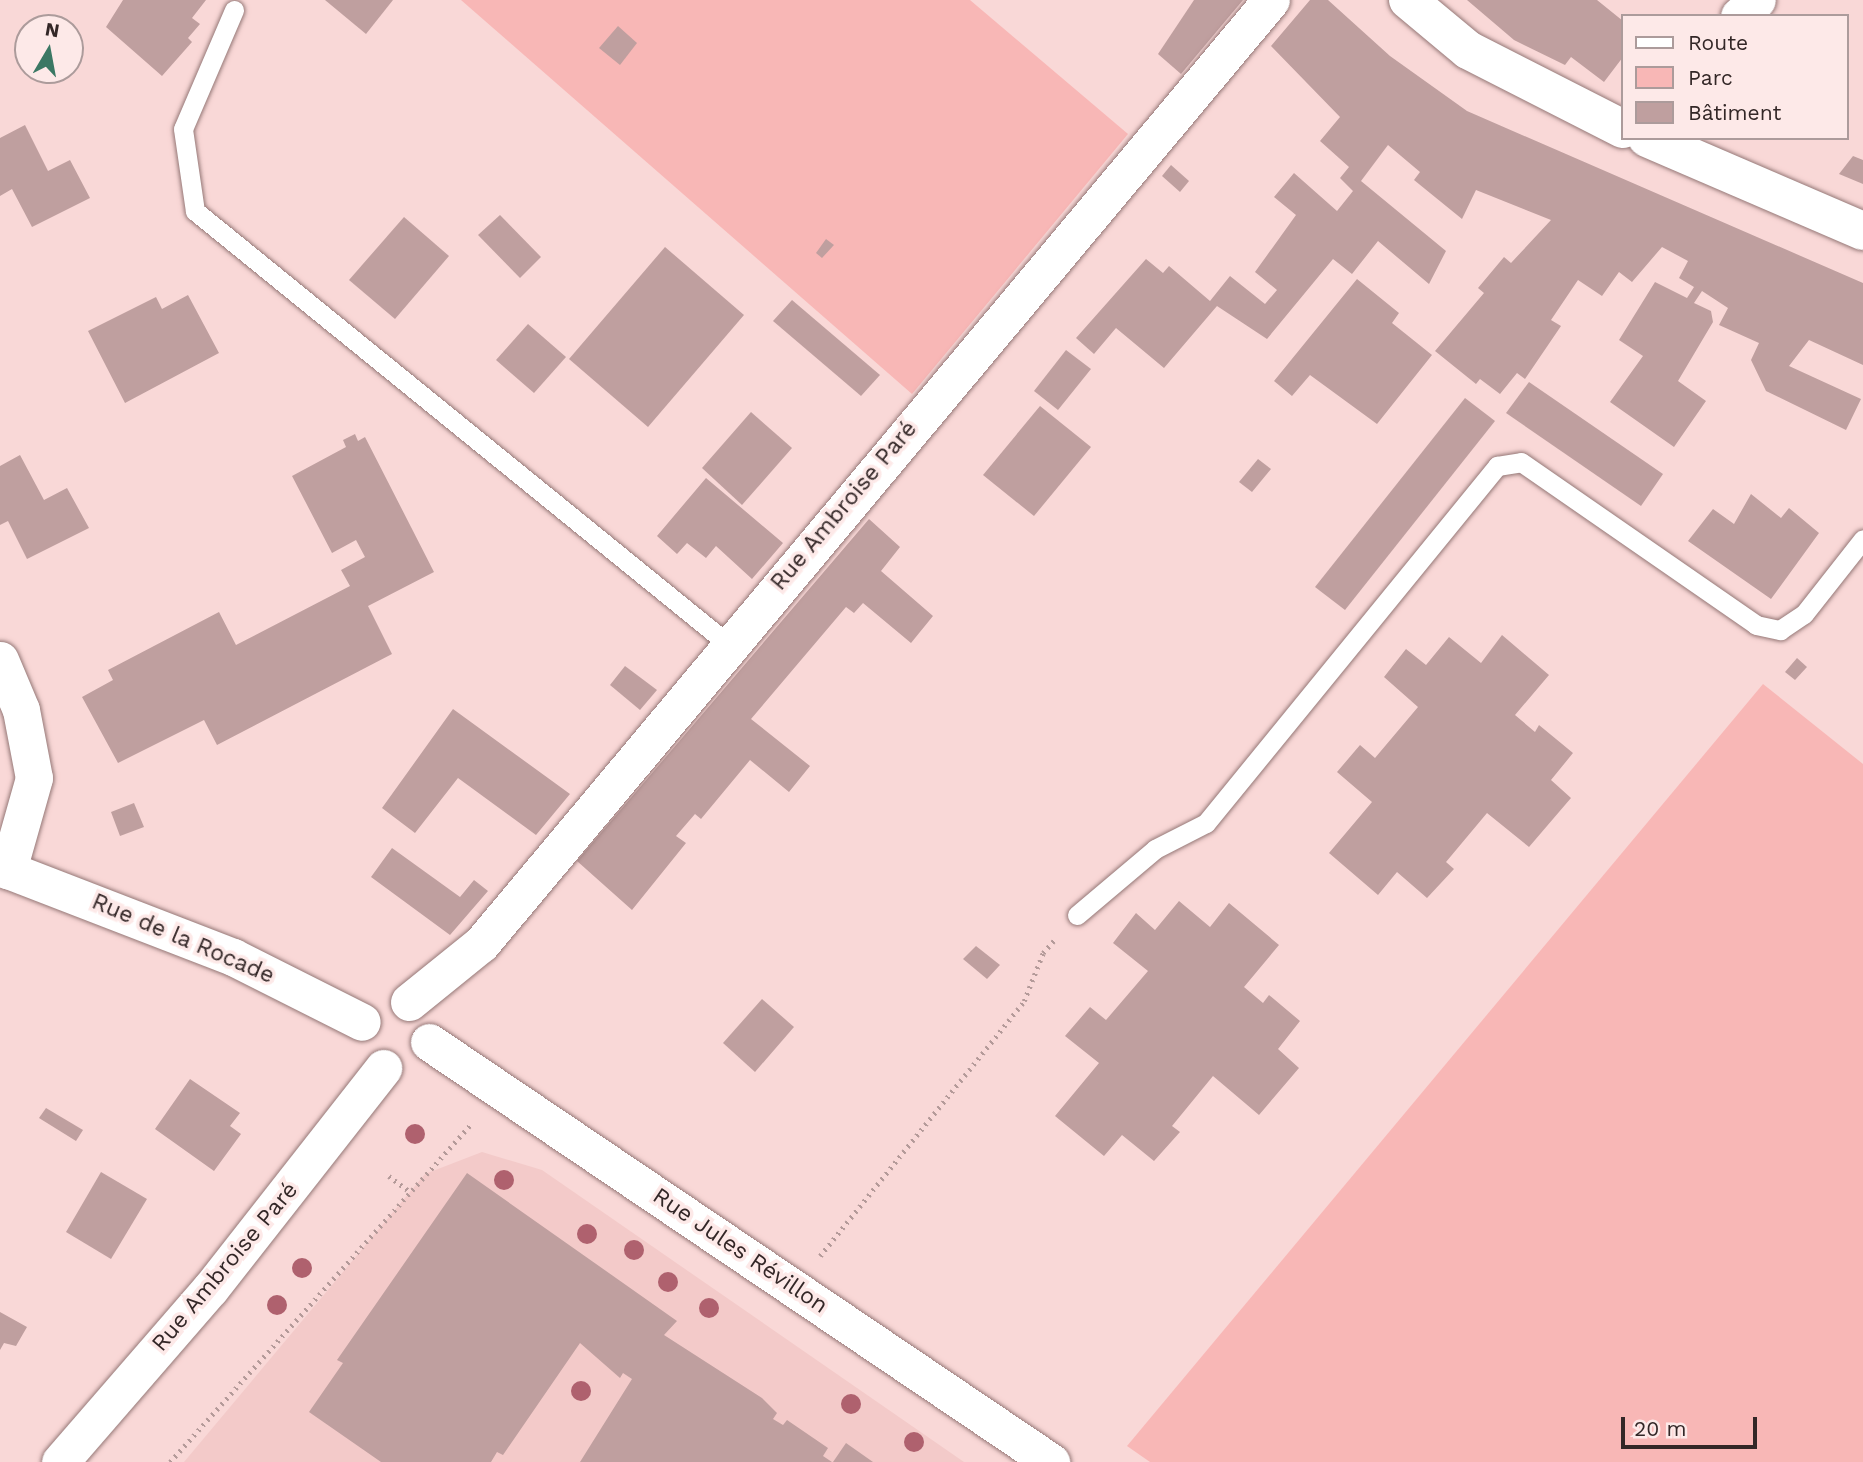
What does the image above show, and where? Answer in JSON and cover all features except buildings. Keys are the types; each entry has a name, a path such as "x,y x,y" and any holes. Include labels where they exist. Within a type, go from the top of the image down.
{"street":[{"name":"Rue Ambroise Paré","path":"409,1002 481,944 727,643 1271,0"},
{"path":"1408,0 1468,50 1622,126"},
{"path":"1741,14 1757,0"},
{"path":"1654,140 1863,231"},
{"path":"0,660 21,710 34,778 4,869"},
{"name":"Rue de la Rocade","path":"4,869 233,957 362,1022"},
{"path":"409,1002 428,1021 429,1042 413,1065 383,1068 366,1054 362,1022 377,1004 409,1002"},
{"name":"Rue Jules Révillon","path":"429,1042 1051,1462"},
{"name":"Rue Ambroise Paré","path":"60,1462 210,1289 383,1068"}],"lane":[{"path":"234,9 183,129 195,211 727,643"},
{"path":"1077,915 1155,849 1206,823 1497,466 1521,463 1756,625 1780,630 1804,614 1863,539"}],"path":[{"path":"819,1258 1024,1001 1042,954 1077,915"},
{"path":"170,1462 477,1118"},
{"path":"389,1176 410,1192"}],"shaded area":[{"path":"482,1152 542,1170 964,1462 184,1462 425,1174"}],"green space":[{"path":"461,0 970,0 1128,134 912,394"},
{"path":"1763,684 1863,764 1863,1462 1150,1462 1127,1446"}]}
